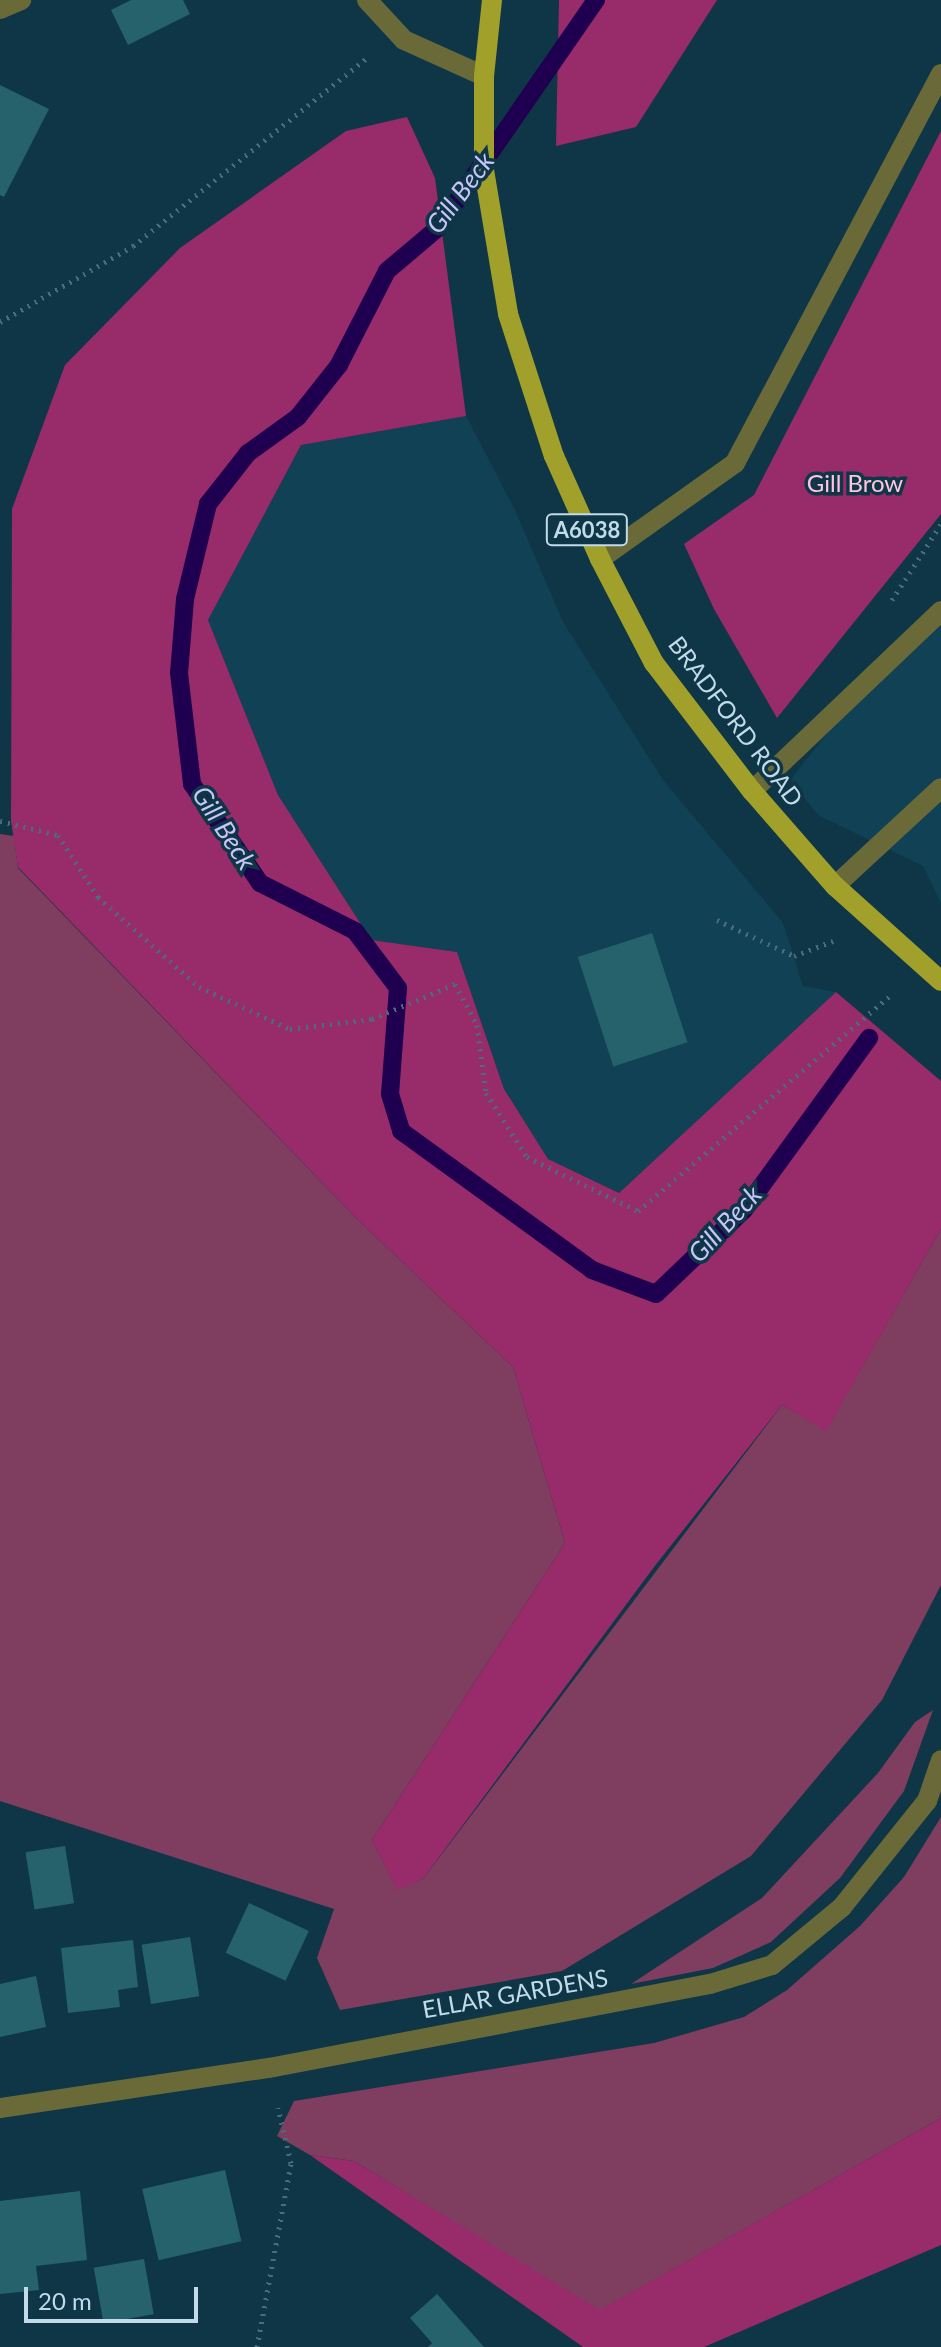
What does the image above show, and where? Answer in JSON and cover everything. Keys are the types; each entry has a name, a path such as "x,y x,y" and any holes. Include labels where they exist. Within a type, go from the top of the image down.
{"main road":[{"name":"BRADFORD ROAD","path":"492,0 484,76 484,170 508,314 554,456 600,559 654,663 752,791 835,886 924,966"},
{"name":"A6038","path":"924,966 941,981"}],"street":[{"path":"0,9 21,0"},
{"path":"367,0 404,40 484,76"},
{"path":"600,559 735,463 941,74"},
{"path":"752,791 941,611"},
{"path":"835,886 941,788"},
{"name":"ELLAR GARDENS","path":"0,2108 269,2068 710,1984 772,1965 842,1907 927,1801 941,1760"}],"path":[{"path":"0,322 133,246 360,61 404,40"},
{"path":"0,821 58,835 98,897 199,987 290,1029 372,1019 446,984 455,984 477,1025 486,1093 527,1157 638,1211 924,966"},
{"path":"717,920 794,956 878,925"},
{"path":"257,2347 291,2163 269,2068"}],"shaded area":[{"path":"466,416 515,510 563,622 663,780 783,923 803,986 836,992 619,1193 548,1159 504,1089 457,952 371,940 278,795 208,620 301,445"},
{"path":"941,614 941,903 923,866 818,815 790,780 880,668"},
{"path":"0,834 14,836 18,868 357,1219 513,1367 565,1543 372,1840 397,1889 423,1879 782,1405 826,1430 941,1229 941,1585 882,1700 751,1856 562,1971 340,2010 317,1958 334,1909 0,1801"},
{"path":"933,1710 904,1791 840,1878 771,1942 713,1968 631,1984 762,1898 878,1773 915,1722"},
{"path":"941,1817 941,2118 599,2311 354,2161 310,2155 277,2136 294,2101 654,2043 744,2017 787,1990 860,1926 904,1877"}],"green space":[{"path":"559,0 717,0 636,127 556,146"},
{"path":"407,117 435,178 466,416 301,445 208,620 278,795 371,940 457,952 504,1089 548,1159 619,1193 836,992 941,1081 941,1229 826,1431 782,1405 654,1567 423,1879 397,1890 372,1840 565,1543 513,1367 357,1219 18,867 11,821 12,509 65,365 180,248 346,131"},
{"name":"Gill Brow","path":"941,131 941,514 777,718 714,609 684,544 754,495"},
{"path":"941,2118 941,2245 704,2347 583,2347 310,2155 354,2161 600,2310"}],"building":[{"path":"131,0 183,0 190,14 128,45 111,10"},
{"path":"0,85 49,109 4,197 0,195"},
{"path":"652,933 688,1042 613,1066 578,957"},
{"path":"65,1846 74,1903 35,1910 25,1852"},
{"path":"249,1903 309,1931 286,1981 226,1953"},
{"path":"190,1937 199,1996 151,2004 142,1945"},
{"path":"133,1940 138,1987 118,1990 120,2007 68,2013 61,1948"},
{"path":"36,1976 46,2027 0,2037 0,1984"},
{"path":"225,2170 241,2241 159,2260 142,2189"},
{"path":"80,2191 87,2260 36,2266 39,2290 0,2294 0,2201"},
{"path":"144,2259 154,2314 103,2323 94,2268"},
{"path":"437,2294 484,2347 428,2347 432,2343 410,2318"}],"waterway":[{"name":"Gill Beck","path":"596,0 439,227 387,271 339,365 298,417 248,453 208,504 185,599 179,673 192,784 260,883 355,931 398,988 390,1094 401,1131 592,1270 656,1294 744,1210 869,1038"}]}
